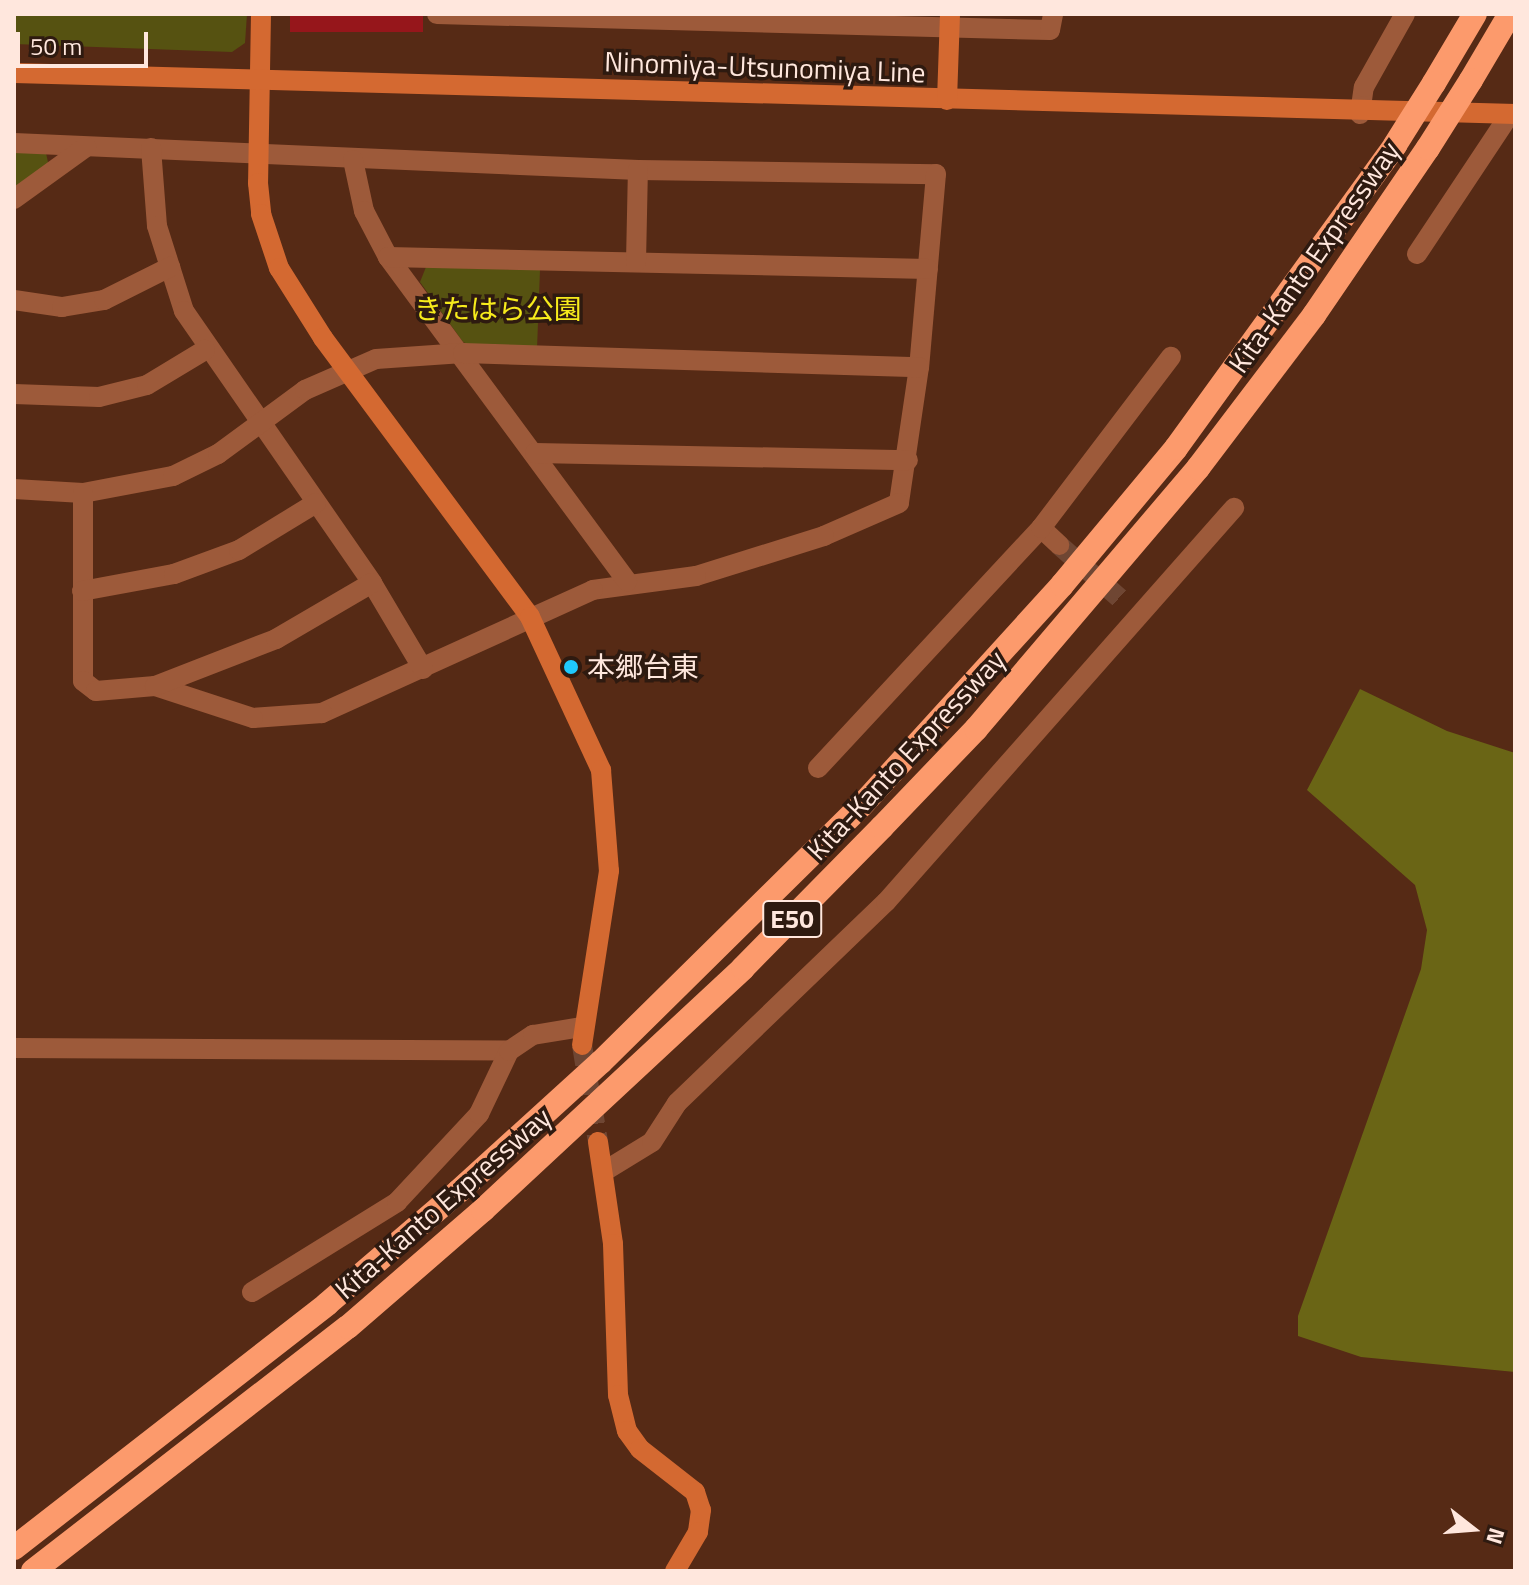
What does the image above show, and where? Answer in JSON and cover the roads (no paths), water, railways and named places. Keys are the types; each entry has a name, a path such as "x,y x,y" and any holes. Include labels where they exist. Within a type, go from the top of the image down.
{"highway":[{"name":"Kita-Kanto Expressway","path":"14,1548 203,1404 459,1191 613,1052 850,817 1013,641 1176,448 1395,145 1475,14"},
{"name":"Kita-Kanto Expressway","path":"33,1571 348,1327 471,1220 699,1010 871,838 986,717 1198,468 1314,315 1428,148 1510,14"}],"street":[{"path":"252,1292 397,1202 479,1114 509,1051 533,1035 582,1036 609,871 608,797 590,736 530,617 299,304 267,239 259,151 261,14"},
{"path":"437,14 950,21 1050,30 1053,14"},
{"path":"1360,114 1364,87 1405,14"},
{"path":"947,100 950,21"},
{"name":"Ninomiya-Utsunomiya Line","path":"14,73 1360,114 1512,114"},
{"path":"1417,254 1512,114"},
{"path":"14,143 259,151 353,160 638,170 936,174 919,367 908,460 899,503 824,536 696,576 627,581 530,617 322,713 253,718 155,686"},
{"path":"14,199 86,147"},
{"path":"151,148 157,226 184,311 205,350 372,583 423,669"},
{"path":"353,160 364,211 388,257 463,353 627,581"},
{"path":"636,262 638,170"},
{"path":"388,257 928,269"},
{"path":"14,300 62,307 104,300 170,267"},
{"path":"14,394 99,397 147,385 205,350"},
{"path":"14,489 83,493 173,476 260,424 305,390 376,359 463,353 919,367"},
{"path":"818,768 1041,528 1171,357"},
{"path":"535,453 908,460"},
{"path":"83,493 83,681 96,691 155,686 276,639 372,583"},
{"path":"82,591 174,574 226,555 316,503"},
{"path":"603,1172 652,1142 677,1103 886,902 1132,609 1234,508"},
{"path":"1041,528 1059,545"},
{"path":"14,1048 509,1051"},
{"path":"598,1142 603,1172 618,1395 627,1431 640,1449 695,1492 701,1510 698,1532 675,1571"}],"tunnel":[{"path":"1059,545 1125,603"},
{"path":"582,1045 598,1142"}],"place":[{"name":"本郷台東","path":"571,667"}],"park label":[{"name":"きたはら公園","path":"498,309"}]}
